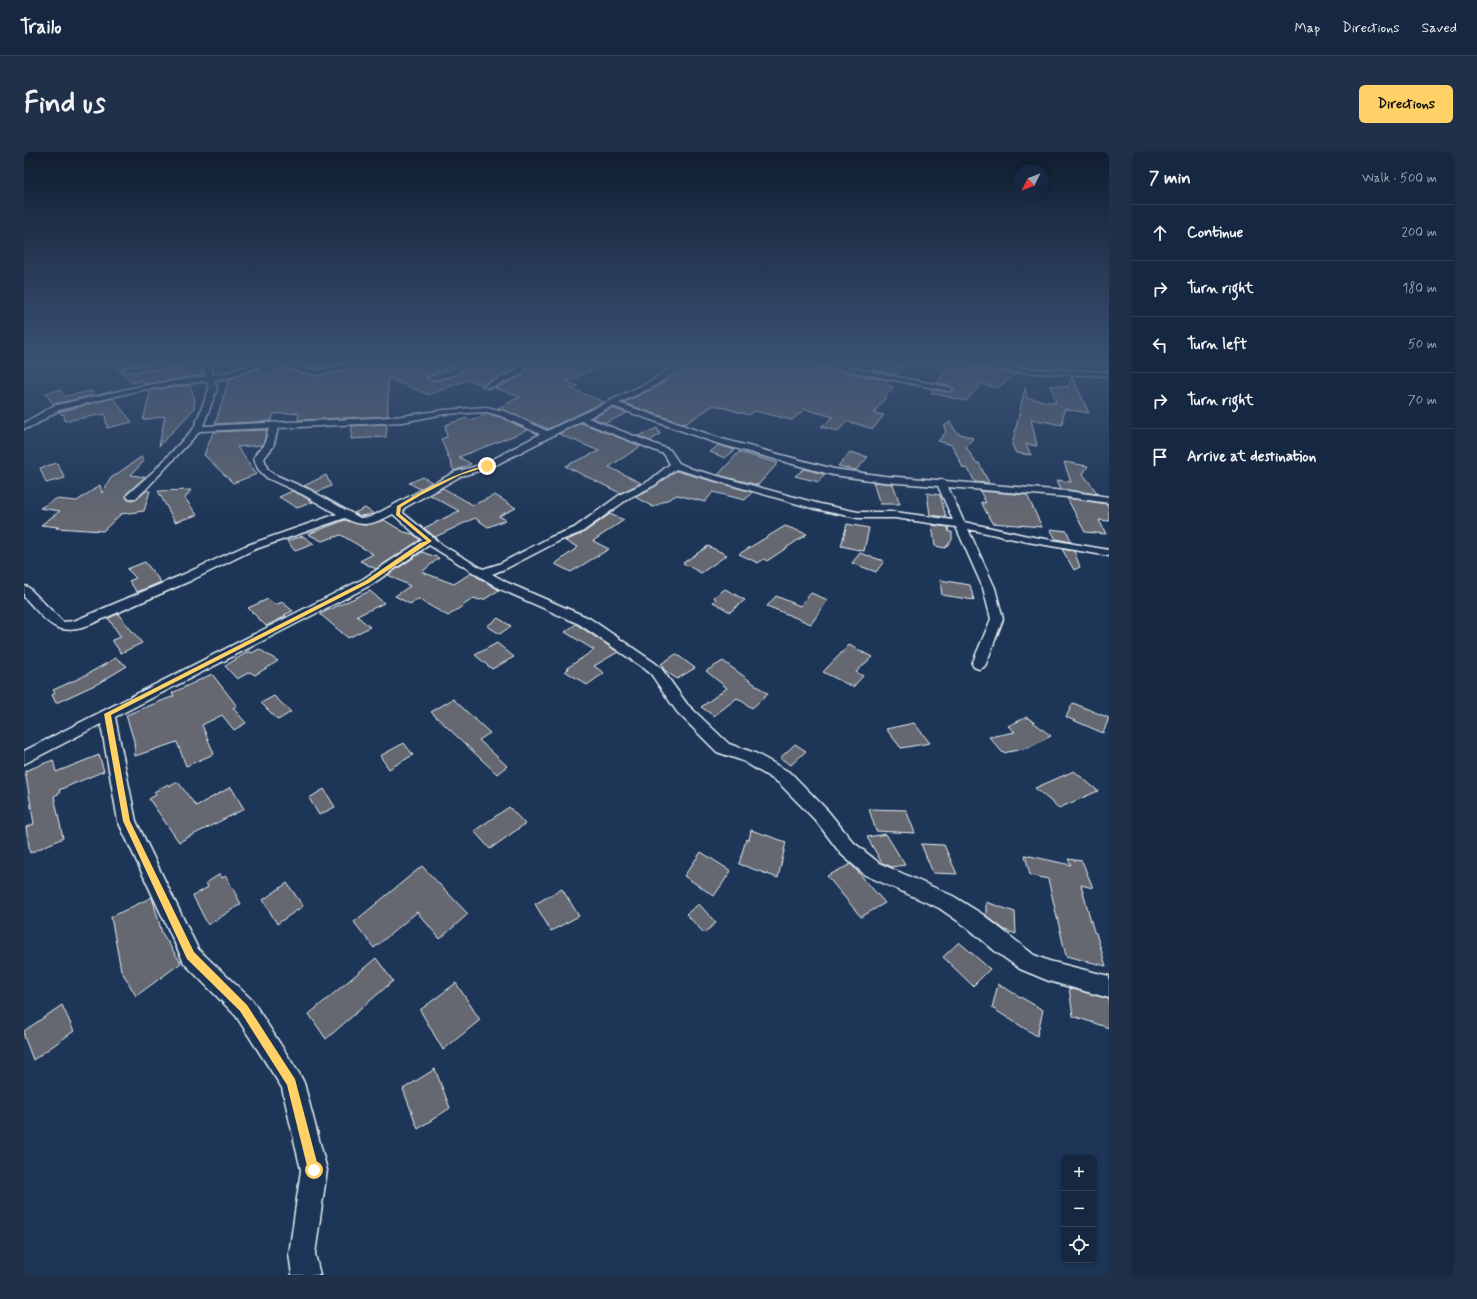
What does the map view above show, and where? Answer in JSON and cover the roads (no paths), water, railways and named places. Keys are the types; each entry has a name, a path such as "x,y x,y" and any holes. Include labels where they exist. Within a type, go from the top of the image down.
{"street":[{"path":"24,426 32,424 46,414"},
{"path":"132,496 161,471 169,460 198,430 199,424 204,414"},
{"path":"198,430 274,425 403,420 432,414"},
{"path":"505,414 547,434"},
{"path":"274,425 268,447 260,454 259,458 263,469 270,476 306,492 358,521 368,522 399,507 458,474 487,466 547,434 588,414"},
{"path":"644,414 719,441 833,472 884,479 941,482 1067,494 1109,500"},
{"path":"581,418 667,452 675,465 689,471 781,495 807,504 858,516 895,516 960,524 1028,539 1109,554"},
{"path":"483,573 503,566 555,538 578,530 608,510 625,496 652,483 675,465"},
{"path":"941,482 989,588 997,619 979,664"},
{"path":"1094,499 1109,506"},
{"path":"399,507 398,514 438,547 504,586 584,621 650,666 656,671 682,708 723,748 749,757 785,778 822,816 847,848 872,869 946,902 976,921 1002,944 1027,962 1049,971 1109,987"},
{"path":"24,590 59,625 77,625 186,578 249,548 346,514"},
{"path":"24,758 107,714 367,582 422,544 430,541"},
{"path":"107,714 126,821 190,956 244,1008 292,1083 314,1170 302,1254 306,1275"}]}
